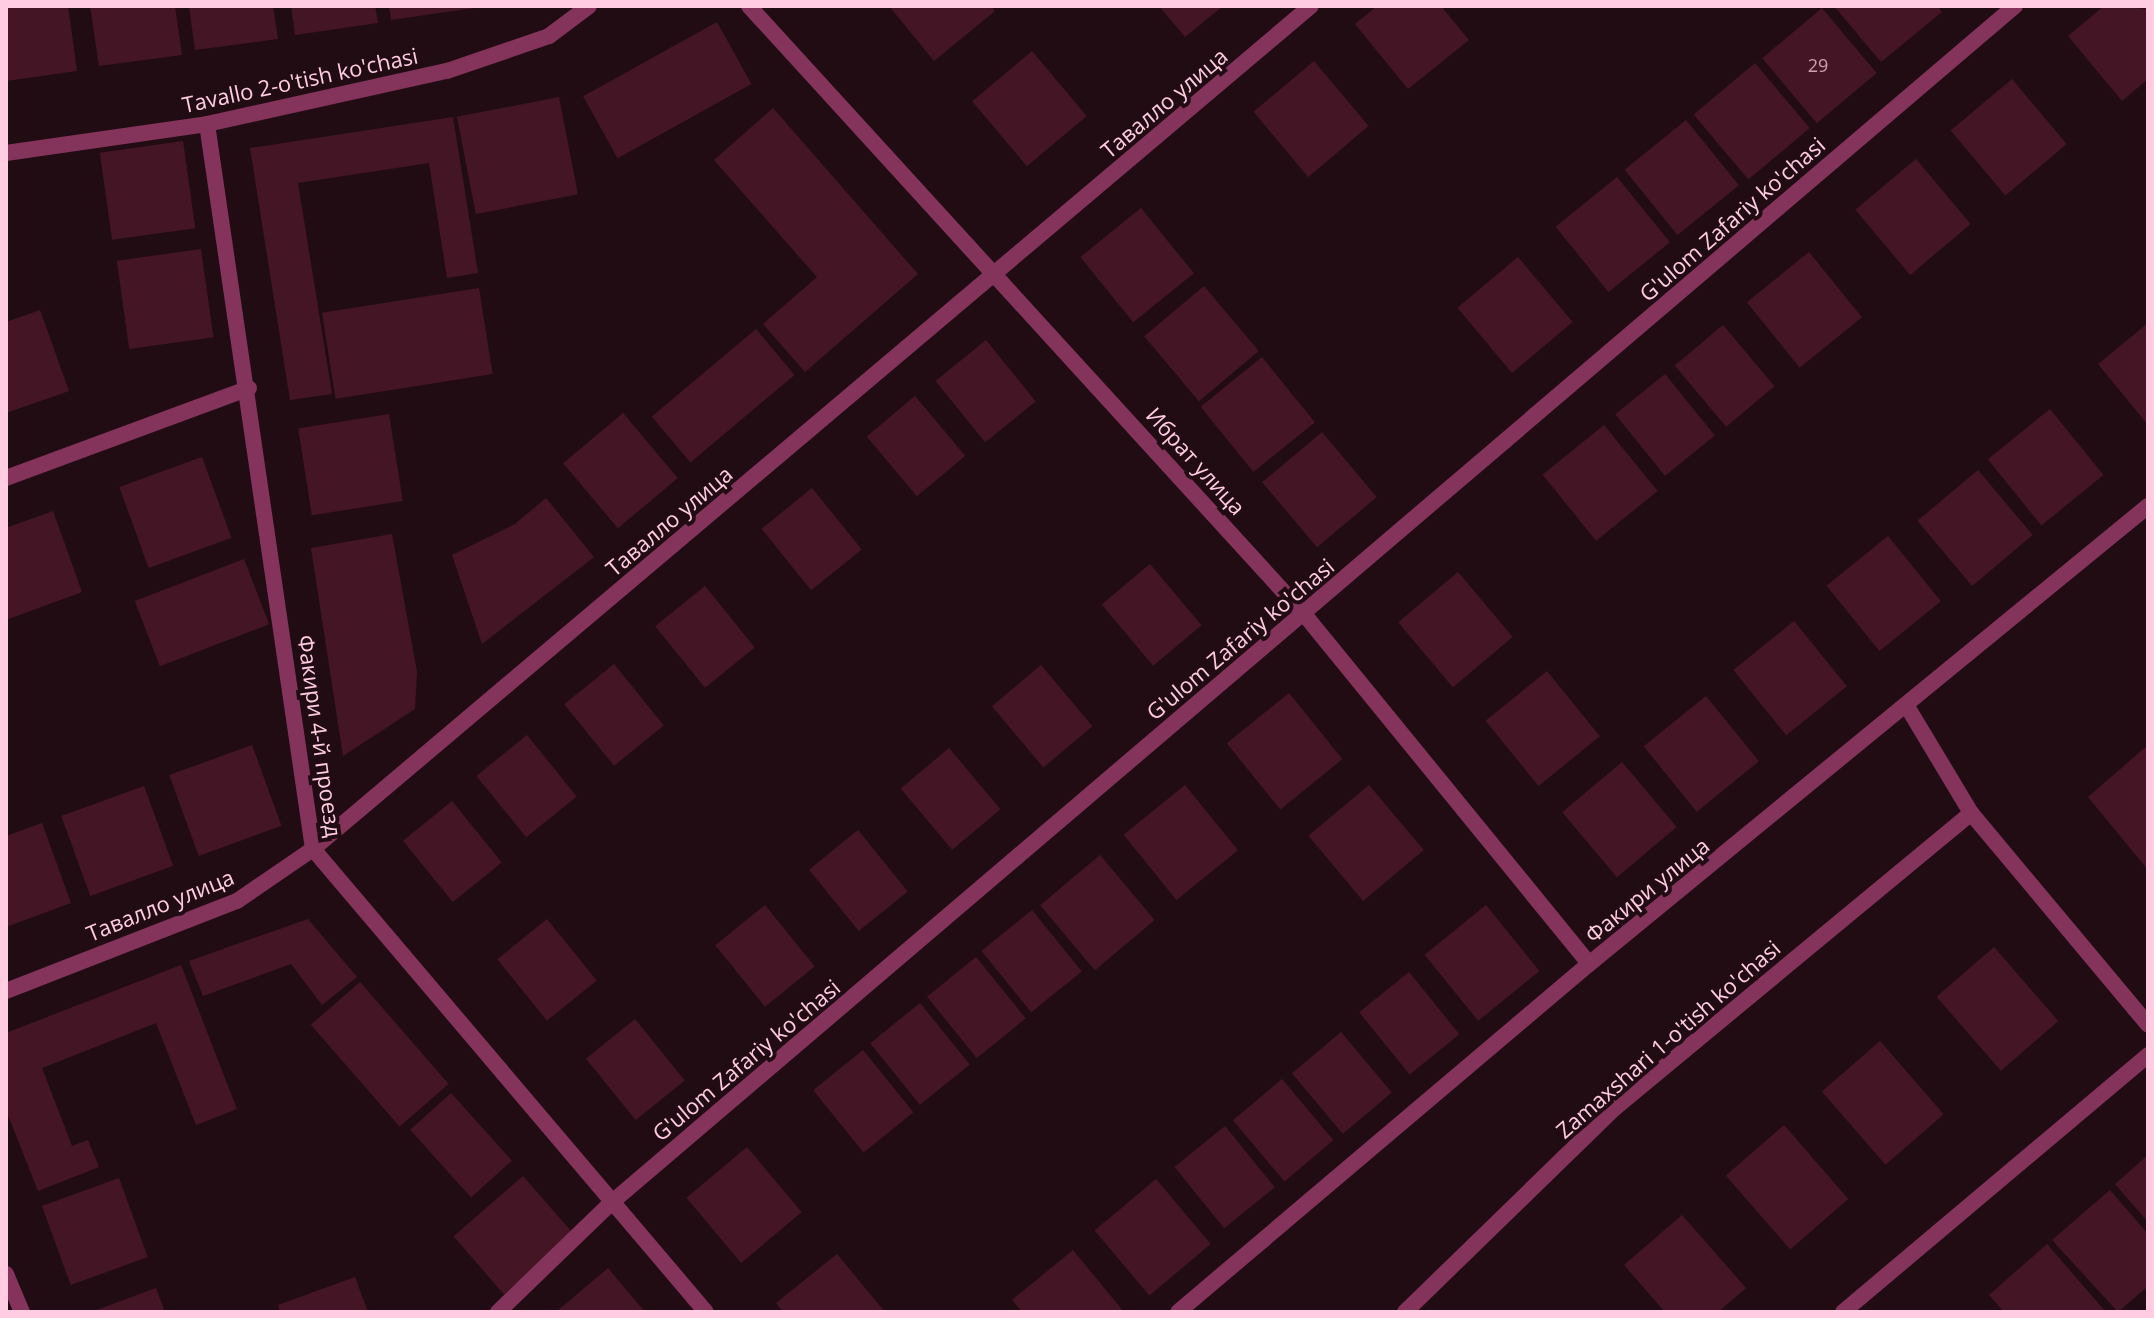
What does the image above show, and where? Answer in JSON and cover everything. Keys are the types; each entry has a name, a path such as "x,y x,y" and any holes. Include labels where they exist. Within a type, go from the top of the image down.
{"street":[{"name":"Tavallo 2-o'tish ko'chasi","path":"6,153 207,124 447,71 549,36 589,6"},
{"name":"Ибрат улица","path":"749,6 997,273 1304,614 1589,964"},
{"name":"Тавалло улица","path":"6,991 237,901 313,849 1311,6"},
{"name":"G'ulom Zafariy ko'chasi","path":"498,1312 611,1203 2015,6"},
{"name":"Факири 4-й проезд","path":"207,124 249,388 313,849 706,1312"},
{"path":"6,478 249,388"},
{"name":"Факири улица","path":"1178,1312 1589,964 1908,708 2148,506"},
{"path":"1908,708 1971,813 2148,1025"},
{"name":"Zamaxshari 1-o'tish ko'chasi","path":"1405,1312 1616,1107 1971,813"},
{"path":"1843,1312 2148,1055"},
{"path":"6,1274 22,1312"}],"building":[{"path":"6,6 68,6 77,71 6,81"},
{"path":"90,6 175,6 182,55 99,66"},
{"path":"189,6 273,6 278,39 195,50"},
{"path":"291,6 375,6 378,23 295,35"},
{"path":"389,6 474,6 474,8 391,20"},
{"path":"889,6 991,6 995,11 934,61"},
{"path":"1159,6 1223,6 1185,37"},
{"path":"1377,6 1441,6 1469,40 1408,89 1355,24"},
{"path":"1834,6 1937,6 1942,12 1881,62"},
{"path":"2104,6 2148,9 2148,79 2122,101 2068,36"},
{"path":"1822,8 1877,73 1817,123 1762,58"},
{"path":"717,22 751,84 618,158 583,96"},
{"path":"1032,51 1087,116 1027,166 972,101"},
{"path":"1314,61 1369,126 1308,177 1253,112"},
{"path":"1755,63 1810,128 1748,180 1694,114"},
{"path":"2012,79 2067,144 2005,196 1951,130"},
{"path":"559,97 578,194 476,214 457,117"},
{"path":"773,108 918,274 805,372 763,324 817,277 714,160"},
{"path":"453,117 478,273 447,278 429,163 298,183 332,394 290,400 250,148"},
{"path":"1686,120 1739,185 1677,235 1625,170"},
{"path":"183,141 195,228 112,240 100,153"},
{"path":"1916,159 1971,224 1910,275 1855,210"},
{"path":"1617,177 1670,242 1608,292 1556,227"},
{"path":"1141,208 1194,273 1133,322 1080,257"},
{"path":"201,249 213,337 129,349 117,261"},
{"path":"1809,252 1862,317 1800,368 1747,302"},
{"path":"1518,257 1573,322 1512,373 1457,308"},
{"path":"1204,286 1259,351 1199,401 1144,336"},
{"path":"479,288 493,374 336,399 322,313"},
{"path":"40,310 69,391 6,413 6,322"},
{"path":"2148,323 2148,425 2098,364"},
{"path":"1723,325 1774,386 1726,427 1675,365"},
{"path":"756,329 795,375 690,462 652,416"},
{"path":"986,340 1036,401 985,442 935,381"},
{"path":"1262,357 1315,422 1253,472 1201,407"},
{"path":"1665,374 1715,435 1665,476 1615,414"},
{"path":"915,396 965,456 917,496 867,436"},
{"path":"2050,409 2103,475 2041,525 1988,459"},
{"path":"623,413 678,478 618,528 563,463"},
{"path":"389,414 403,501 312,515 298,428"},
{"path":"1604,425 1657,491 1596,541 1543,475"},
{"path":"1322,432 1377,497 1317,547 1262,482"},
{"path":"202,457 231,538 149,568 119,487"},
{"path":"1978,470 2033,535 1972,586 1917,521"},
{"path":"812,488 862,549 811,590 761,529"},
{"path":"546,498 594,557 482,644 452,555 515,524"},
{"path":"53,511 82,592 6,620 6,528"},
{"path":"392,534 417,672 415,709 343,756 311,548"},
{"path":"1888,536 1941,601 1879,651 1827,586"},
{"path":"244,559 269,624 160,666 135,601"},
{"path":"1150,564 1201,625 1153,666 1102,604"},
{"path":"1458,572 1513,637 1453,687 1398,622"},
{"path":"705,586 755,647 705,688 655,626"},
{"path":"1794,621 1847,686 1786,735 1733,670"},
{"path":"614,664 664,725 614,766 564,704"},
{"path":"1041,665 1092,726 1043,767 992,706"},
{"path":"1547,671 1600,736 1538,786 1486,721"},
{"path":"1289,693 1342,759 1280,809 1227,743"},
{"path":"1706,696 1759,761 1697,812 1644,746"},
{"path":"527,735 577,796 526,837 476,776"},
{"path":"252,745 281,826 199,856 169,775"},
{"path":"2148,745 2148,870 2088,797"},
{"path":"949,748 1000,809 952,850 901,788"},
{"path":"1622,762 1677,827 1617,877 1562,812"},
{"path":"1185,785 1238,850 1176,900 1124,835"},
{"path":"1369,785 1424,850 1363,901 1308,836"},
{"path":"144,786 173,866 90,896 61,816"},
{"path":"452,801 502,862 453,902 403,841"},
{"path":"42,823 71,903 6,927 6,836"},
{"path":"858,830 908,891 859,931 809,870"},
{"path":"1100,855 1155,920 1095,970 1040,905"},
{"path":"765,905 815,966 765,1007 715,945"},
{"path":"1486,905 1539,971 1478,1021 1425,955"},
{"path":"1032,910 1082,971 1031,1012 981,951"},
{"path":"308,919 357,977 322,1005 291,964 203,996 189,961"},
{"path":"547,919 597,980 547,1021 497,959"},
{"path":"1994,947 2058,1021 2001,1071 1937,997"},
{"path":"976,957 1026,1018 977,1058 927,997"},
{"path":"181,965 237,1109 196,1125 156,1023 42,1068 72,1146 88,1140 99,1167 38,1191 6,1110 6,1033"},
{"path":"1409,972 1459,1034 1410,1074 1359,1012"},
{"path":"360,982 449,1084 400,1127 311,1025"},
{"path":"920,1003 970,1064 920,1105 870,1043"},
{"path":"635,1019 685,1080 636,1120 586,1059"},
{"path":"1341,1032 1392,1093 1343,1134 1292,1073"},
{"path":"1880,1041 1944,1114 1886,1165 1822,1092"},
{"path":"863,1050 913,1112 864,1152 813,1090"},
{"path":"1282,1079 1333,1140 1284,1181 1233,1120"},
{"path":"451,1093 512,1161 471,1197 410,1130"},
{"path":"1784,1125 1848,1199 1790,1249 1726,1176"},
{"path":"1225,1126 1275,1187 1224,1228 1174,1167"},
{"path":"747,1147 802,1212 741,1263 686,1198"},
{"path":"2148,1155 2148,1222 2115,1184"},
{"path":"523,1176 574,1234 504,1294 454,1236"},
{"path":"119,1178 148,1257 71,1285 42,1206"},
{"path":"1156,1179 1211,1244 1149,1296 1095,1230"},
{"path":"2110,1190 2148,1234 2148,1286 2118,1312 2052,1240"},
{"path":"1682,1215 1746,1288 1718,1312 1665,1312 1624,1265"},
{"path":"2047,1244 2106,1312 2004,1312 1989,1295"},
{"path":"1073,1250 1124,1312 1022,1312 1012,1300"},
{"path":"837,1254 885,1312 783,1312 776,1303"},
{"path":"608,1268 645,1312 556,1312"},
{"path":"355,1277 368,1312 280,1312 278,1305"},
{"path":"156,1288 165,1312 91,1312"}]}
